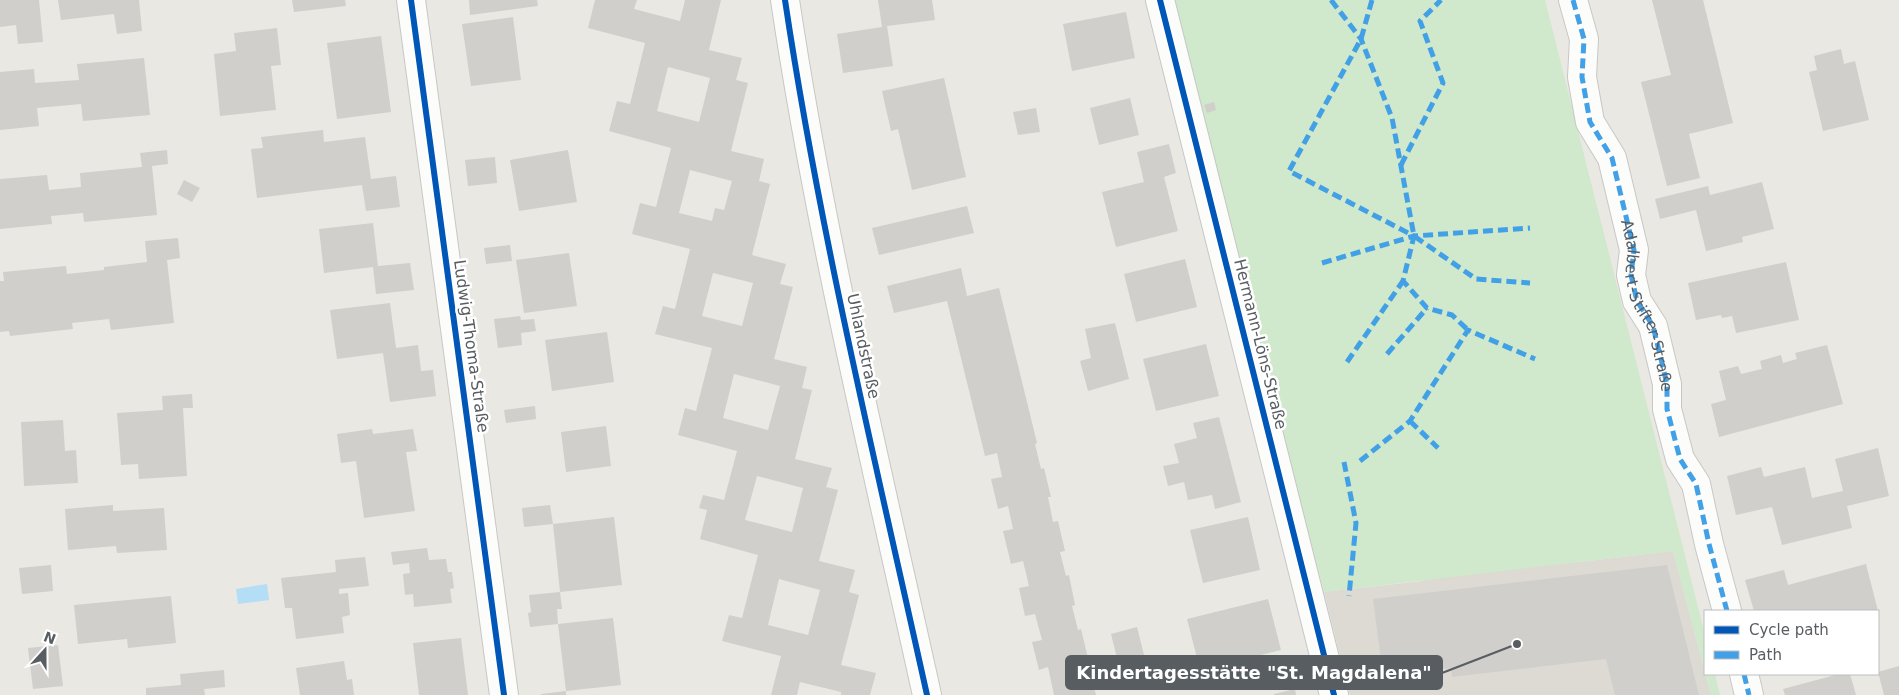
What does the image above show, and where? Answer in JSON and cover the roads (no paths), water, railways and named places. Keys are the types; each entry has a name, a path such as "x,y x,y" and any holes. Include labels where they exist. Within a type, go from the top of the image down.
{"street":[{"name":"Ludwig-Thoma-Straße","path":"411,0 504,695"},
{"name":"Uhlandstraße","path":"785,0 800,98 834,270 927,695"},
{"name":"Hermann-Löns-Straße","path":"1160,0 1334,695"},
{"name":"Adalbert-Stifter-Straße","path":"1574,0 1584,39 1582,77 1590,122 1612,158 1634,250 1631,275 1637,301 1653,326 1667,384 1667,409 1673,434 1680,458 1696,484 1709,544 1727,610"},
{"path":"1744,675 1749,695"}],"water":[{"path":"267,584 269,600 238,604 236,589"}],"place":[{"name":"Kindertagesstätte \"St. Magdalena\"","path":"1517,644"}]}
